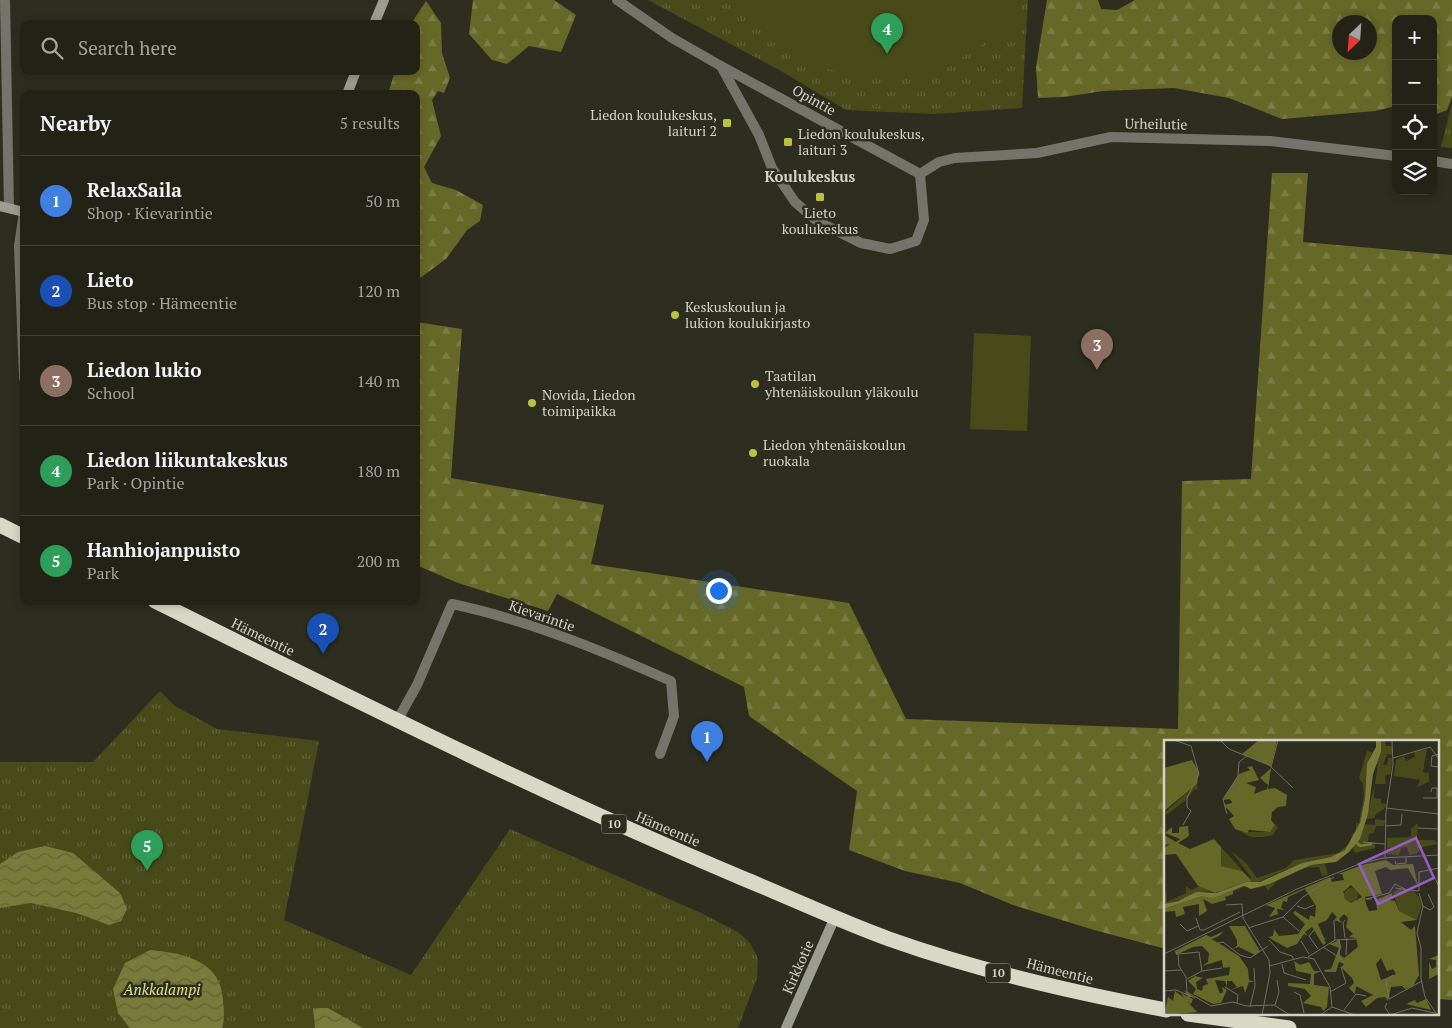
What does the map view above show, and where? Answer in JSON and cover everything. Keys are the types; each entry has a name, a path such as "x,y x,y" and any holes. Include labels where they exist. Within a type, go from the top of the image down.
{"highway":[{"path":"0,525 20,534"},
{"name":"Hämeentie","path":"163,605 397,721 620,827 888,938 999,973 1096,997 1164,1010"},
{"path":"1202,1016 1289,1028"}],"street":[{"path":"5,0 4,207 20,211"},
{"path":"376,20 384,0"},
{"name":"Opintie","path":"617,0 672,38 920,174"},
{"path":"721,66 759,134 780,182 795,202 817,221 839,234 861,243 890,249 916,241 924,220 920,174"},
{"path":"349,90 354,75"},
{"name":"Urheilutie","path":"920,174 939,162 955,158 1037,154 1111,137 1270,141 1392,156"},
{"path":"1437,162 1452,164"},
{"path":"20,239 20,272"},
{"name":"Kievarintie","path":"397,721 418,685 452,604 483,610 602,650 671,681 674,716 660,754"},
{"name":"Kirkkotie","path":"786,1028 835,916"}],"green space":[{"path":"473,0 554,0 576,15 561,52 529,46 507,64 492,60 469,34"},
{"path":"648,0 1028,0 1022,108 935,114 846,110 781,71"},
{"path":"745,0 1020,0 1016,39 986,42 954,63 911,79 873,79 823,68 790,52 755,23"},
{"path":"1047,0 1098,0 1101,9 1117,10 1135,0 1452,0 1452,97 1447,110 1437,114 1437,15 1392,15 1392,107 1375,111 1282,119 1229,98 1174,88 1103,91 1064,97 1038,98 1036,67"},
{"path":"426,1 441,23 442,53 450,78 444,93 438,91 432,100 441,136 424,167 432,183 456,190 483,205 480,221 467,230 446,259 420,278 420,90 389,90 394,75 420,75 420,20 414,20"},
{"path":"1452,103 1452,148 1441,147"},
{"path":"1272,173 1308,173 1303,242 1452,255 1452,1000 1440,999 1440,740 1164,740 1164,948 1094,930 1013,905 960,883 905,871 849,850 857,791 749,716 744,687 557,594 548,611 458,583 420,567 420,323 462,329 451,478 604,505 591,564 849,603 906,719 1178,729 1182,481 1251,479"},
{"path":"974,333 1031,336 1027,431 970,429"},
{"path":"160,691 175,706 217,729 319,741 284,920 411,975 510,829 701,913 738,932 750,943 758,958 757,978 738,1028 0,1028 0,762 93,762"}],"water":[{"path":"45,846 73,853 120,893 127,909 121,921 109,925 76,913 31,903 0,908 0,864 18,852"},
{"name":"Ankkalampi","path":"150,950 188,957 208,968 216,977 221,987 224,1015 222,1028 130,1028 118,1013 113,989 125,963"},
{"path":"313,1008 328,1008 363,1028 315,1028"}],"place":[{"name":"Liedon liikuntakeskus","path":"887,54"},
{"name":"Liedon koulukeskus, laituri 2","path":"727,123"},
{"name":"Liedon koulukeskus, laituri 3","path":"788,142"},
{"name":"Lieto koulukeskus","path":"820,197"},
{"name":"Keskuskoulun ja lukion koulukirjasto","path":"675,315"},
{"name":"Liedon lukio","path":"1097,370"},
{"name":"Taatilan yhtenäiskoulun yläkoulu","path":"755,384"},
{"name":"Novida, Liedon toimipaikka","path":"532,403"},
{"name":"Liedon yhtenäiskoulun ruokala","path":"753,453"},
{"name":"Lieto","path":"323,654"},
{"name":"RelaxSaila","path":"707,762"},
{"name":"Hanhiojanpuisto","path":"147,871"}],"district":[{"name":"Koulukeskus","path":"810,177"}]}
